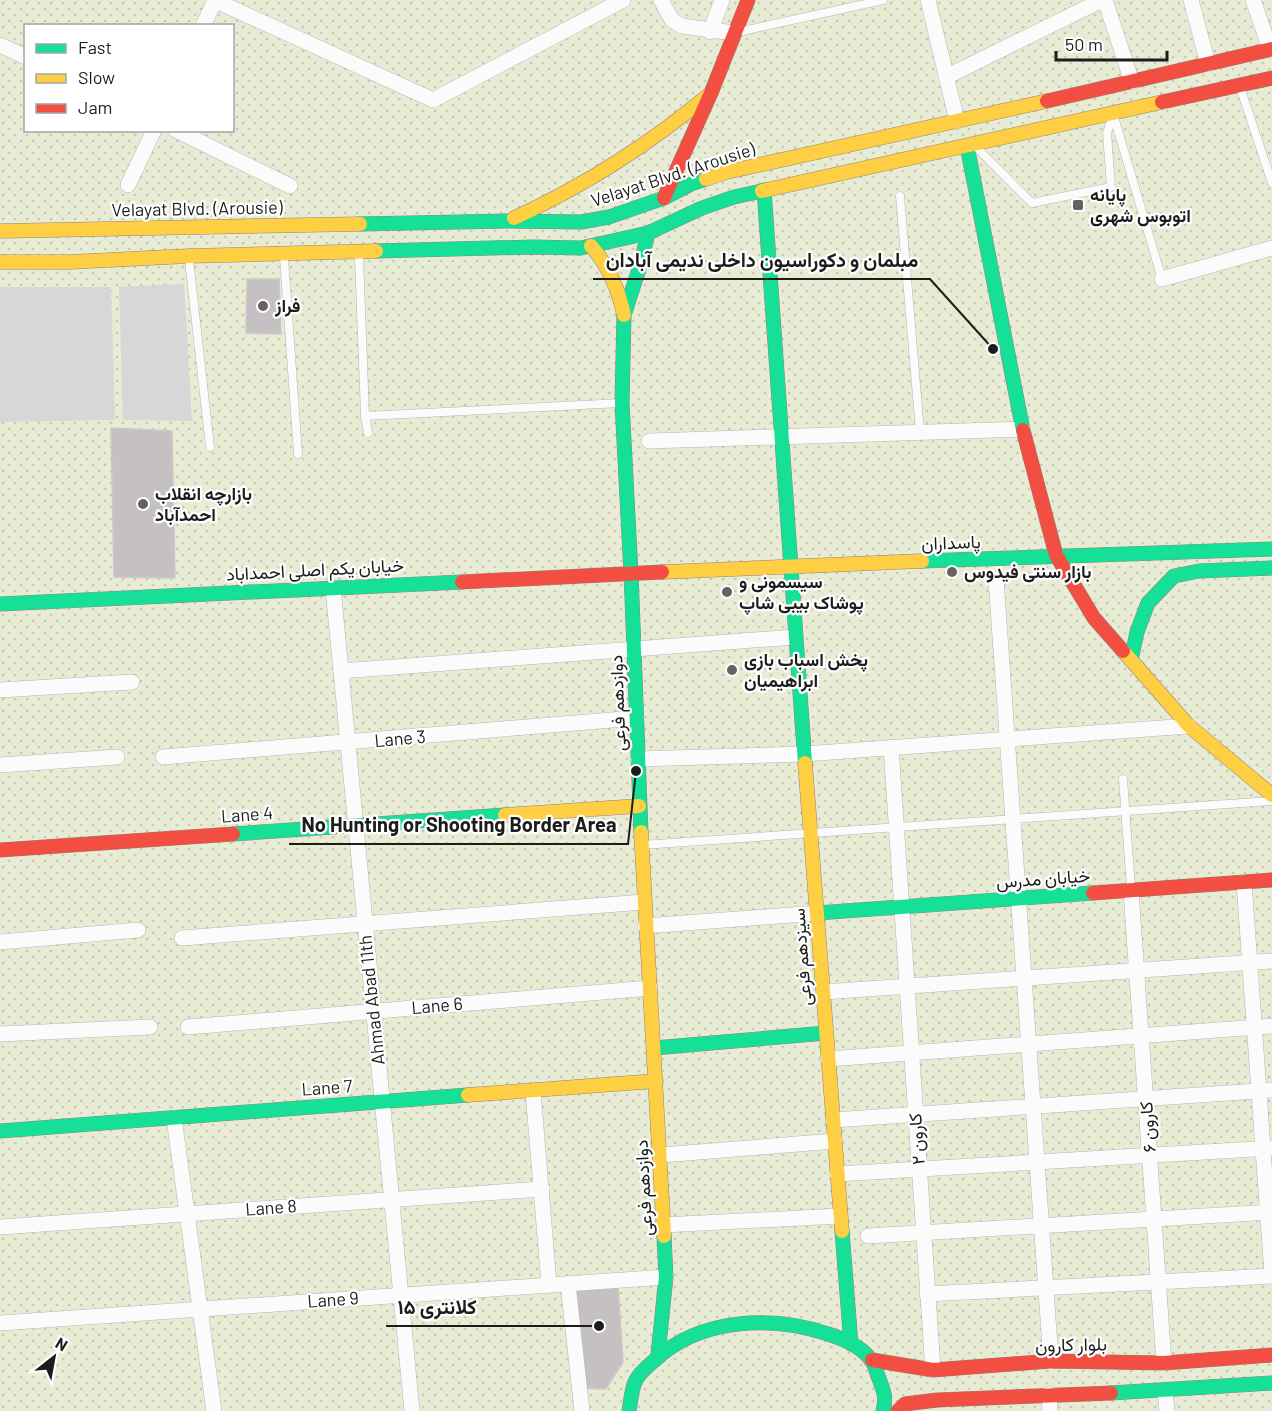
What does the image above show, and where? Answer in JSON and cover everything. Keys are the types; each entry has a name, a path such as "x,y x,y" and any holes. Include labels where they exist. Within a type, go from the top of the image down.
{"street":[{"path":"204,24 214,0 433,100 623,0"},
{"path":"661,0 672,20 682,26 710,32 734,33"},
{"path":"710,32 722,0"},
{"name":"دوازدهم فرعی","path":"658,1354 666,1277 661,1155 639,806 631,573 622,403 624,315 648,233 711,93 748,0"},
{"path":"928,0 957,121"},
{"path":"946,77 1103,0 1132,82"},
{"path":"1191,0 1208,64"},
{"path":"1253,0 1271,49"},
{"path":"0,45 24,56"},
{"name":"Velayat Blvd. (Arousie)","path":"0,231 507,221 580,222 609,217 664,198 691,184 727,172 1271,49"},
{"path":"0,262 69,262 359,251 581,248 648,233 702,208 734,197 1272,78"},
{"path":"507,221 570,192 620,163 658,137 711,93"},
{"path":"1061,98 1068,124"},
{"path":"128,185 153,132"},
{"path":"180,132 290,186"},
{"path":"970,145 1023,429 1056,555 1094,618 1189,726 1272,795"},
{"name":"سیزدهم فرعی","path":"764,190 795,637 851,1344"},
{"path":"342,225 337,239 343,252"},
{"path":"287,253 296,240 292,226"},
{"path":"591,246 606,262 624,315"},
{"path":"1162,279 1272,248"},
{"path":"649,441 1023,429"},
{"name":"پاسداران","path":"631,573 994,560 1056,555 1272,549"},
{"path":"1131,660 1137,632 1148,603 1174,576 1199,571 1272,568"},
{"name":"خیابان یکم اصلی احمداباد","path":"0,604 631,573"},
{"path":"996,579 1051,1361"},
{"name":"Ahmad Abad 11th","path":"333,588 412,1411"},
{"path":"341,671 795,637"},
{"path":"0,690 132,682"},
{"name":"Lane 3","path":"163,758 636,718"},
{"path":"638,759 804,754 1189,726"},
{"name":"کارون ۲","path":"891,747 933,1370"},
{"path":"0,765 117,757"},
{"name":"Lane 4","path":"0,850 639,806"},
{"name":"خیابان مدرس","path":"817,914 1272,880"},
{"path":"927,1294 1272,1276 1265,1091 1254,1027 1244,882"},
{"name":"کارون ۶","path":"1131,891 1164,1363"},
{"path":"182,938 644,902"},
{"path":"645,926 817,914"},
{"path":"0,942 138,930"},
{"path":"823,992 1272,961"},
{"name":"Lane 6","path":"188,1027 650,988"},
{"path":"828,1059 1272,1026"},
{"path":"0,1034 150,1027"},
{"path":"654,1048 826,1034"},
{"name":"Lane 7","path":"0,1131 656,1081"},
{"path":"533,1091 549,1285"},
{"path":"833,1120 1265,1091"},
{"path":"174,1118 214,1411"},
{"path":"661,1155 835,1141"},
{"path":"837,1174 1268,1148"},
{"name":"Lane 8","path":"0,1227 542,1188"},
{"path":"868,1236 1270,1212"},
{"path":"663,1226 840,1216"},
{"name":"Lane 9","path":"0,1323 666,1277"},
{"path":"568,1284 582,1411"},
{"path":"628,1411 637,1378 658,1354 685,1339 709,1330 742,1324 775,1323 798,1325 823,1331 851,1344 872,1360 887,1397 883,1411"},
{"name":"بلوار کارون","path":"872,1360 933,1370 1051,1361 1164,1363 1272,1355"},
{"path":"898,1411 905,1404 937,1405 1049,1394 1165,1391 1272,1383"},
{"path":"1165,1391 1167,1411"},
{"path":"1049,1394 1050,1411"}],"lane":[{"path":"734,33 884,0"},
{"path":"1240,85 1272,183"},
{"path":"970,145 1032,203 1111,187 1107,133 1113,113"},
{"path":"1113,113 1162,279"},
{"path":"900,196 920,432"},
{"path":"359,251 365,416 368,433"},
{"path":"287,253 298,454"},
{"path":"189,256 210,447"},
{"path":"365,416 622,403"},
{"path":"1123,778 1131,891"},
{"path":"641,845 1272,801"}],"green space":[{"path":"0,0 1272,0 1272,1411 0,1411"}],"shaded area":[{"path":"184,284 192,421 123,420 119,287"},
{"path":"0,287 111,287 115,420 0,422"}],"building":[{"name":"فراز","path":"247,279 279,279 281,334 246,333"},
{"name":"بازارچه انقلاب احمدآباد","path":"111,428 172,431 175,578 114,577"},
{"path":"618,1285 623,1362 606,1389 579,1388 575,1289"}],"traffic: fast":[{"path":"967,146 1023,430"},
{"path":"360,224 581,222 609,217 664,198 706,179"},
{"path":"764,190 805,763"},
{"path":"376,251 581,248 648,233 702,208 734,197 762,191"},
{"path":"641,832 622,403 624,315 648,233"},
{"path":"922,561 1272,549"},
{"path":"1131,660 1137,632 1148,603 1174,576 1199,571 1272,568"},
{"path":"0,604 462,582"},
{"path":"233,834 505,815"},
{"path":"817,913 1093,893"},
{"path":"654,1048 826,1033"},
{"path":"0,1131 468,1095"},
{"path":"842,1231 851,1344"},
{"path":"658,1354 666,1277 664,1236"},
{"path":"629,1411 633,1387 638,1377 673,1346 715,1328 761,1323 806,1328 841,1338 859,1348 875,1366 884,1393 883,1411"},
{"path":"1111,1393 1272,1383"}],"traffic: slow":[{"path":"514,218 567,192 617,162 665,129 711,93"},
{"path":"706,179 727,172 1047,101"},
{"path":"762,191 1162,102"},
{"path":"0,231 360,224"},
{"path":"591,246 612,278 624,315"},
{"path":"0,262 69,262 376,251"},
{"path":"662,572 922,561"},
{"path":"1123,651 1189,726 1272,795"},
{"path":"805,763 842,1231"},
{"path":"505,815 639,806"},
{"path":"641,832 664,1236"},
{"path":"468,1095 656,1081"}],"traffic: jam":[{"path":"664,198 711,93 748,0"},
{"path":"1047,101 1272,49"},
{"path":"1162,102 1272,78"},
{"path":"1023,430 1056,555 1094,618 1123,651"},
{"path":"462,582 662,572"},
{"path":"0,850 233,834"},
{"path":"1093,893 1272,880"},
{"path":"872,1360 933,1370 1051,1361 1164,1363 1272,1355"},
{"path":"898,1411 905,1404 937,1400 1111,1393"}],"place":[{"name":"پایانه اتوبوس شهری","path":"1078,205"},
{"name":"فراز","path":"263,306"},
{"name":"مبلمان و دکوراسیون داخلی ندیمی آبادان","path":"993,349"},
{"name":"بازارچه انقلاب احمدآباد","path":"143,504"},
{"name":"بازار سنتی فیدوس","path":"952,572"},
{"name":"سیسمونی و پوشاک بیبی شاپ","path":"727,592"},
{"name":"پخش اسباب بازی ابراهیمیان","path":"732,670"},
{"name":"No Hunting or Shooting Border Area","path":"636,771"},
{"name":"کلانتری ۱۵","path":"599,1326"}]}
